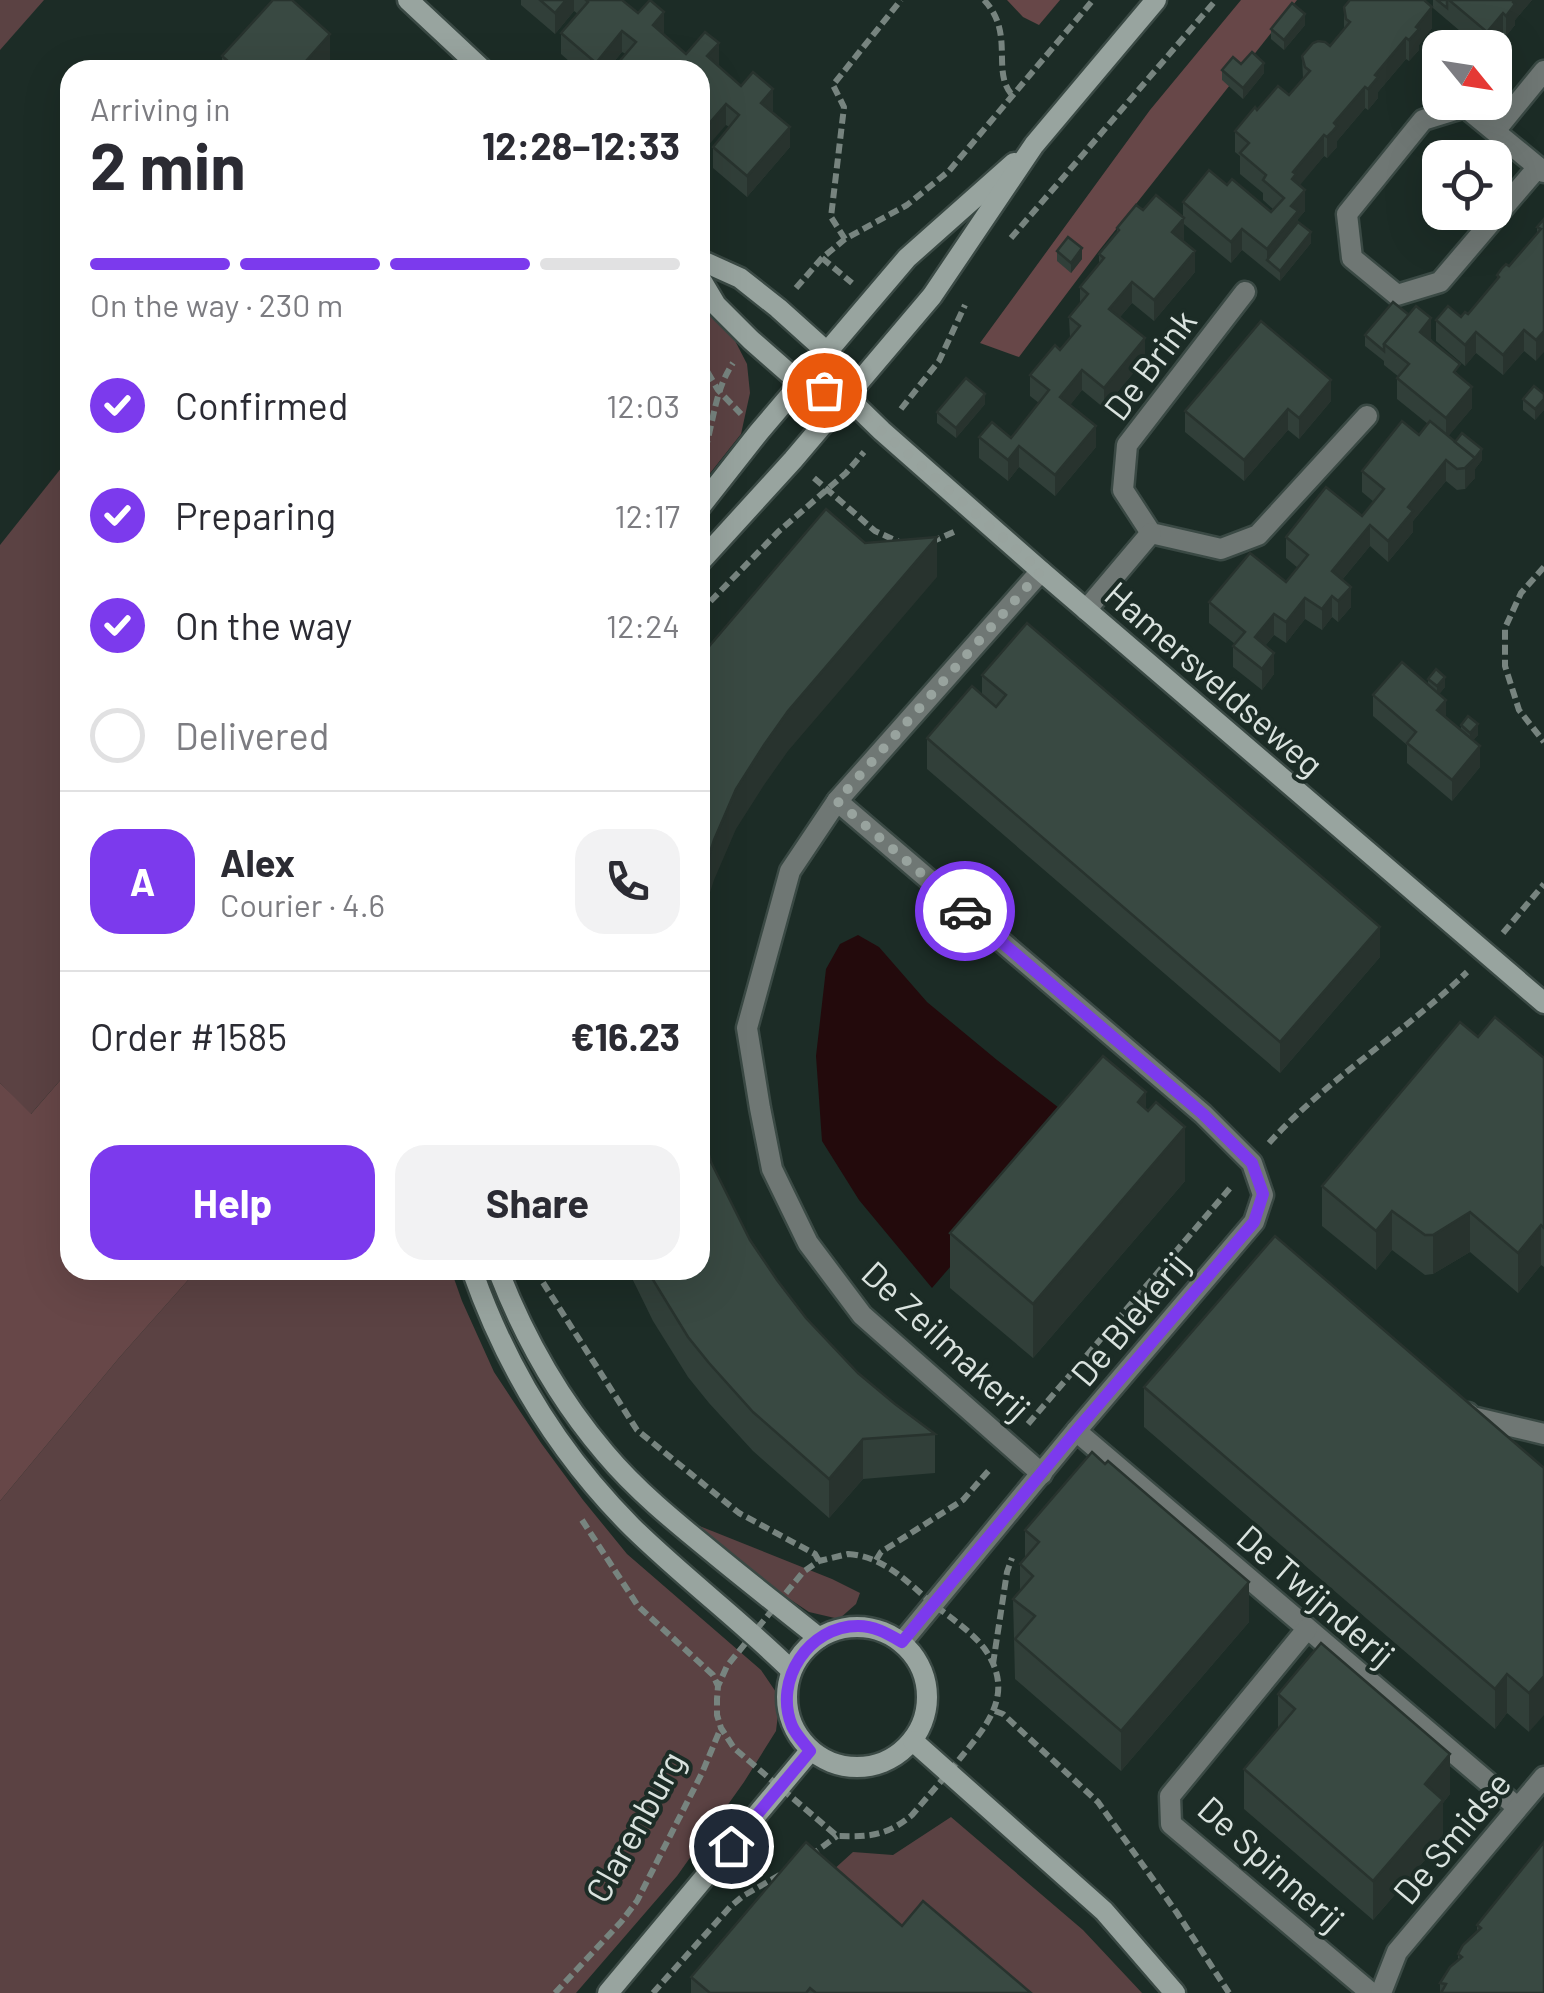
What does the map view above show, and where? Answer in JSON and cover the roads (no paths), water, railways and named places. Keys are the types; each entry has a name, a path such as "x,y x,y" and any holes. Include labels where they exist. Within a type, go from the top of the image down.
{"street":[{"path":"408,0 472,60"},
{"path":"710,551 932,296 1034,145 1156,0"},
{"path":"1494,131 1544,71"},
{"path":"1466,107 1541,169 1440,282 1397,295 1352,258 1347,214 1423,120 1466,107"},
{"path":"710,494 907,258 1034,145"},
{"name":"Hamersveldseweg","path":"710,264 740,278 828,352 847,397 882,431 1544,1003"},
{"name":"De Brink","path":"1150,534 1124,490 1126,445 1245,292"},
{"name":"Hamersveldseweg","path":"710,295 751,340 800,383 847,397"},
{"path":"1086,610 1150,534 1221,550 1258,536 1367,416"},
{"name":"De Zeilmakerij","path":"1041,571 837,801 790,871 747,1028 772,1169 808,1243 862,1315 1042,1474"},
{"name":"De Blekerij","path":"837,801 1203,1114 1252,1163 1263,1194 1261,1228 1076,1431 902,1642"},
{"path":"476,1280 510,1359 578,1467 632,1527 754,1632 791,1670"},
{"path":"502,1280 544,1367 584,1428 608,1456 682,1528 819,1638"},
{"path":"1457,1404 1472,1417 1544,1434"},
{"name":"De Twijnderij","path":"1076,1431 1307,1629 1534,1795"},
{"path":"839,1628 883,1630 902,1642 920,1662 928,1689 926,1717 913,1741 892,1760 864,1768 836,1765 810,1751 792,1728 786,1699 791,1670 819,1638 839,1628"},
{"name":"De Spinnerij","path":"1307,1629 1170,1796 1171,1824 1370,1993"},
{"path":"913,1741 1104,1911 1175,1993"},
{"name":"Clarenburg","path":"608,1993 810,1751"},
{"name":"De Smidse","path":"1381,1993 1397,1952 1534,1795"}]}
